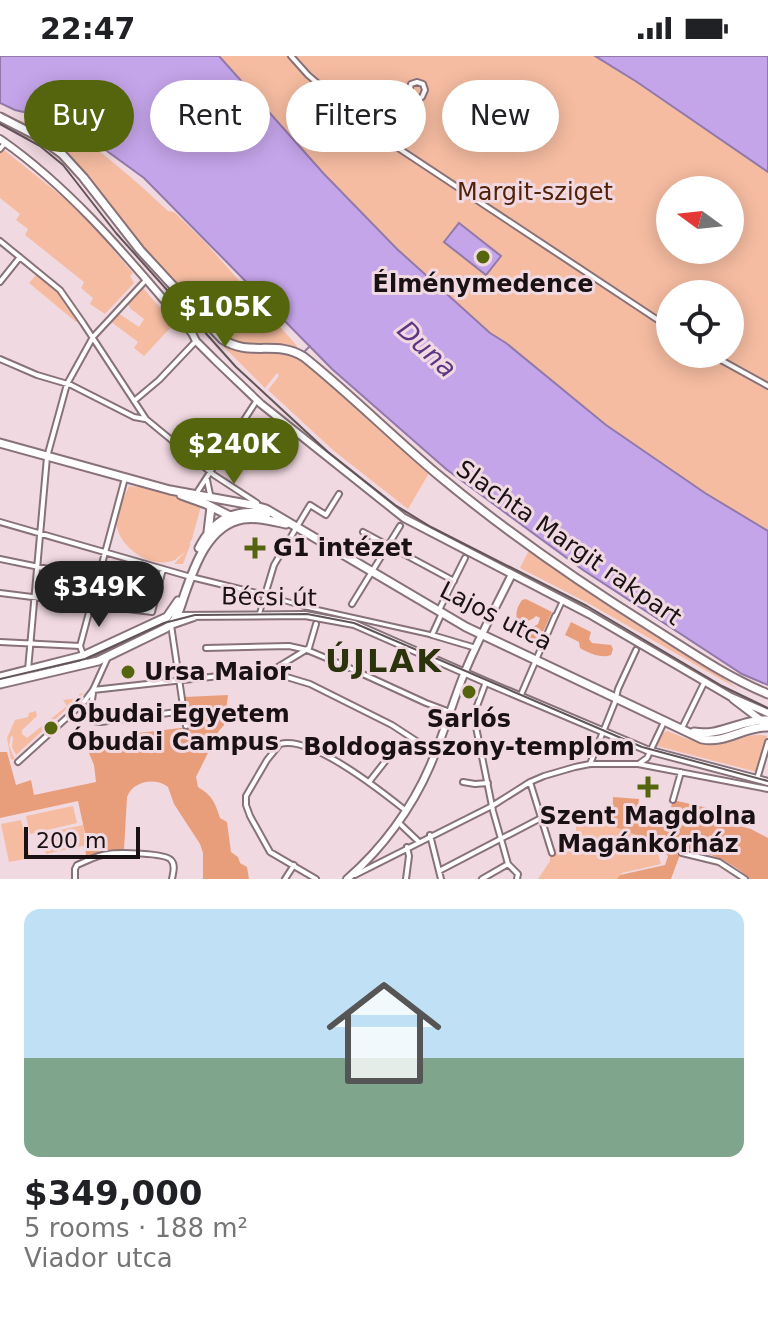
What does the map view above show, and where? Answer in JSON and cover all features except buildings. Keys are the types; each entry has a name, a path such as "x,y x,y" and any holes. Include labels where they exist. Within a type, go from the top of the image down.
{"main road":[{"name":"Slachta Margit rakpart","path":"0,117 39,137 62,154 140,250 222,339 237,348 284,348 304,357 425,464 502,526 613,604 690,652 768,694"},
{"path":"0,443 170,490"},
{"name":"Lajos utca","path":"170,490 266,509 481,635 685,729"},
{"name":"Lajos utca","path":"170,490 229,516 264,519 294,527"},
{"path":"169,621 207,534 214,508"},
{"path":"207,534 229,516 253,512 281,518"},
{"path":"169,621 180,613 189,577 211,539 231,522 242,519"},
{"name":"Bécsi út","path":"0,684 76,665 101,664 109,655 169,621"},
{"name":"Bécsi út","path":"0,677 83,656 169,621"},
{"path":"685,729 702,739 713,740 766,723"},
{"path":"685,729 710,734 738,724 766,723"}],"street":[{"path":"291,56 314,80"},
{"path":"411,84 423,84 423,95 406,106 411,84"},
{"path":"2,144 81,206 196,341 257,400 404,518 640,642 731,697 768,713"},
{"path":"404,152 656,319"},
{"name":"Lajos utca","path":"0,241 60,290 146,419 210,472 266,509"},
{"path":"0,282 20,257"},
{"path":"28,670 47,457 67,384 93,337 146,280"},
{"path":"134,401 196,341"},
{"path":"0,359 67,384 134,417 146,419"},
{"path":"735,368 768,386"},
{"path":"196,494 257,400"},
{"path":"206,477 214,508"},
{"path":"76,665 85,662 80,646 125,478"},
{"path":"259,615 274,565 294,527 310,505 326,515 339,494"},
{"path":"0,522 189,577 476,648"},
{"path":"352,604 400,526"},
{"path":"363,532 454,581"},
{"path":"432,635 465,558"},
{"path":"0,559 97,579"},
{"path":"0,593 149,612 153,611 163,569"},
{"path":"348,878 371,857 422,783 481,635 512,574"},
{"path":"520,697 563,600"},
{"name":"Bécsi út","path":"180,613 196,616"},
{"name":"Bécsi út","path":"169,621 196,616 305,615 354,624 651,751 768,782"},
{"path":"169,621 186,726"},
{"path":"18,762 84,702 93,690 273,670 307,650 316,624"},
{"path":"0,642 80,646"},
{"path":"206,648 289,646 307,650 450,712"},
{"path":"590,764 636,650"},
{"path":"101,664 93,690 91,707 94,721 184,711"},
{"path":"273,670 310,684 437,749"},
{"path":"685,729 705,681"},
{"path":"486,682 475,713 476,727 492,806 508,864 518,874 517,879"},
{"path":"731,697 766,723"},
{"path":"738,724 744,716 743,708"},
{"path":"638,764 651,751 665,720"},
{"path":"316,879 270,852 246,805 246,796 280,744 287,742 308,746 369,782 405,810"},
{"path":"757,779 768,742"},
{"path":"369,782 398,745"},
{"path":"348,878 492,806 530,782 590,764 638,764 768,789"},
{"path":"673,800 681,772"},
{"path":"463,782 488,783"},
{"path":"530,782 552,853"},
{"path":"439,871 541,818 608,814"},
{"path":"398,822 418,841"},
{"path":"430,835 441,879"},
{"path":"406,879 407,847"},
{"path":"682,853 719,862 745,879"},
{"path":"75,879 77,865 106,854 168,857 174,867 172,879"},
{"path":"371,857 380,861"},
{"path":"482,879 508,864"},
{"path":"285,879 294,865"},
{"path":"733,879 736,871"}],"green space":[{"name":"Margit-sziget","path":"219,56 595,56 768,172 768,531 705,493 606,425 490,333 397,249 304,152 426,152 426,80 286,80 286,131 270,113 270,80 240,80"},
{"path":"4,150 79,210 133,273 130,276 134,283 105,314 90,304 93,298 81,288 84,282 25,235 28,229 16,220 20,214 0,198 0,153"},
{"path":"63,152 100,152 168,211 174,212 204,241 297,346 291,354 299,357 429,473 408,509 334,451 268,390 279,376 277,373 265,388 216,339 220,334 123,230 82,171"},
{"path":"38,273 59,292 79,318 76,322 29,283"},
{"path":"143,288 174,324 144,356 134,348 138,342 110,321 118,313 139,327 144,319 127,303"},
{"path":"129,486 168,494 201,506 183,564 174,564 185,552 175,560 156,562 129,548 123,540 118,532 116,517"},
{"path":"529,550 717,673 738,689 520,568"},
{"path":"78,698 16,755 11,736 9,745 15,760 11,759 7,738 15,720 36,711 37,716 22,730 27,738 67,706 63,700"},
{"path":"667,731 708,744 767,736 757,772 657,746"},
{"path":"73,806 77,823 30,834 26,816"},
{"path":"576,819 605,819 621,824 655,843 661,864 622,873 618,879 538,879 562,841 576,840"},
{"path":"21,820 30,858 9,862 1,824"},
{"path":"83,825 87,845 46,854 42,834"}],"shaded area":[{"path":"526,599 552,612 538,643 508,628 519,625 531,628 538,624 540,618 536,616 527,621 517,619 518,607"},
{"path":"571,622 591,632 589,639 592,643 611,645 611,655 599,656 580,648 579,642 565,635"},
{"path":"228,695 224,725 218,732 218,747 210,749 196,777 198,787 210,797 220,818 227,822 231,852 247,867 249,879 203,879 200,844 174,804 168,787 157,782 139,784 127,797 124,850 102,851 87,859 85,849 88,847 78,801 0,818 0,752 7,752 16,785 31,780 34,795 96,782 94,765 86,746 96,738 189,727 184,697"},
{"path":"613,797 639,799 638,807 669,814 673,800 730,813 728,823 751,829 768,838 768,879 750,879 719,858 682,849 671,879 617,879 620,875 665,865 668,856 657,845 636,839 637,835 612,826"}],"water":[{"name":"Duna","path":"0,56 219,56 240,80 150,80 150,152 270,152 270,113 286,131 286,152 304,152 397,249 490,333 606,425 705,493 768,531 768,685 742,674 583,570 446,469 332,369 144,178 108,152 134,152 134,80 24,80 24,112 0,103"},
{"path":"595,56 768,56 768,172 637,82"},
{"path":"459,223 501,256 486,275 444,242"}],"waterway":[{"path":"305,351 310,346"}],"tram line":[{"path":"0,124 40,146 63,165 116,233 236,367 328,452 395,505 431,527 587,606 722,686 768,708"},
{"path":"0,679 85,659 164,623 195,615 307,614 354,623 642,747 768,781"}],"place":[{"name":"Élménymedence","path":"483,257"},
{"name":"G1 intézet","path":"255,548"},
{"name":"Ursa Maior","path":"128,672"},
{"name":"Sarlós Boldogasszony-templom","path":"469,692"},
{"name":"Óbudai Egyetem Óbudai Campus","path":"51,728"},
{"name":"Szent Magdolna Magánkórház","path":"648,787"}],"district":[{"name":"ÚJLAK","path":"384,661"}]}
